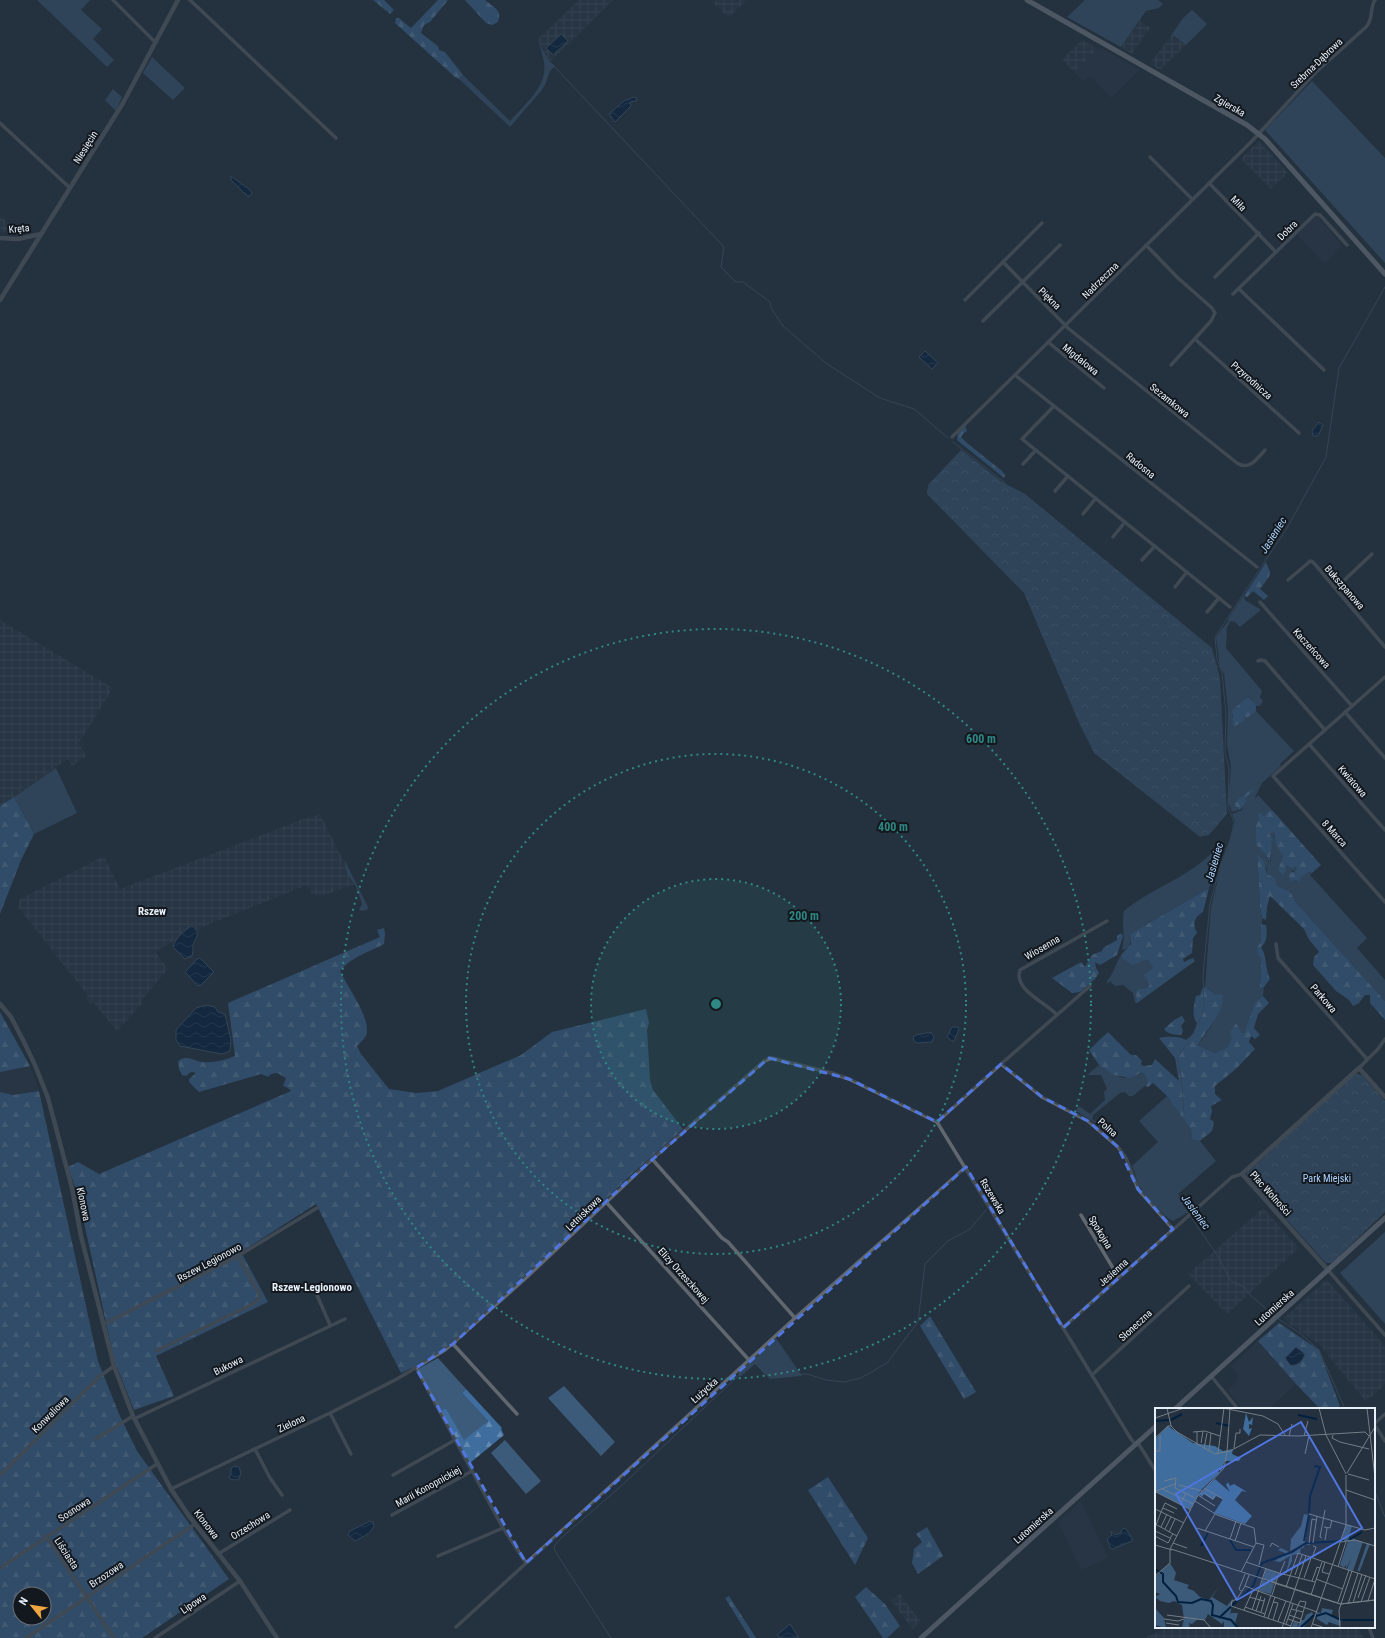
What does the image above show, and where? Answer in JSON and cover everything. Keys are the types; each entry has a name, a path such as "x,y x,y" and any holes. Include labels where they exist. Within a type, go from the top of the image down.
{"main road":[{"name":"Zgierska","path":"1027,0 1247,124 1259,134 1385,274"},
{"name":"Lutomierska","path":"1176,1408 1385,1218"},
{"name":"Lutomierska","path":"921,1638 1155,1427"}],"street":[{"path":"113,0 155,42"},
{"name":"Niesięcin","path":"0,300 123,103 178,0"},
{"path":"190,0 336,138"},
{"name":"Srebrna-Dąbrowa","path":"1259,134 1315,72 1370,23 1372,18 1372,4 1375,0"},
{"path":"0,123 70,188"},
{"name":"Nadrzeczna","path":"952,437 1259,134"},
{"path":"1150,157 1192,199"},
{"name":"Miła","path":"1209,183 1276,252"},
{"name":"Dobra","path":"1233,294 1315,214 1320,216 1347,245"},
{"path":"964,300 1042,223"},
{"name":"Kręta","path":"0,238 18,239 41,234"},
{"path":"1215,277 1259,234"},
{"path":"983,321 1060,244"},
{"path":"1146,246 1178,278 1212,308 1214,312 1214,317 1171,365"},
{"name":"Piękna","path":"1003,262 1065,325"},
{"path":"1239,289 1324,370"},
{"name":"Sezamkowa","path":"1065,325 1237,463 1244,466 1249,466 1265,450"},
{"name":"Przyrodnicza","path":"1194,339 1300,432"},
{"name":"Migdałowa","path":"1048,342 1104,388"},
{"name":"Radosna","path":"1015,375 1257,567"},
{"path":"1054,406 1022,439 1230,607"},
{"path":"1023,464 1036,450"},
{"path":"1055,491 1068,476"},
{"path":"1083,514 1096,498"},
{"path":"1113,537 1125,522"},
{"path":"1142,560 1155,546"},
{"path":"1336,588 1372,554"},
{"name":"Bukszpanowa","path":"1288,580 1310,561 1336,588 1385,646"},
{"path":"1175,586 1188,572"},
{"path":"1207,612 1219,598"},
{"name":"Kaczeńcowa","path":"1260,602 1352,706"},
{"path":"1258,661 1265,661 1325,730"},
{"path":"1309,744 1385,676"},
{"path":"1345,712 1385,758"},
{"name":"8 Marca","path":"1309,744 1273,776 1385,902"},
{"name":"Kwiatowa","path":"1309,744 1385,830"},
{"name":"Wiosenna","path":"1057,1015 1053,1010 1025,990 1019,978 1020,970 1107,921"},
{"name":"Parkowa","path":"1276,944 1278,958 1367,1059"},
{"path":"937,1122 1090,986"},
{"name":"Klonowa","path":"0,1004 11,1017 24,1040 48,1098 114,1366 133,1417 171,1489 195,1524 240,1581 277,1638"},
{"path":"1385,1039 1359,1068 1385,1097"},
{"name":"Letniskowa","path":"416,1368 453,1344 527,1278 652,1159 767,1060 775,1058 840,1075 937,1122"},
{"name":"Polna","path":"1001,1064 1042,1097 1092,1123 1118,1147 1126,1158 1138,1189 1173,1229"},
{"name":"Plac Wolności","path":"1359,1068 1242,1174 1385,1336"},
{"name":"Rszewska","path":"937,1122 966,1167 1131,1439 1155,1470"},
{"path":"652,1159 795,1318"},
{"name":"Łużycka","path":"456,1627 795,1318 966,1167"},
{"path":"1173,1229 1232,1177 1242,1174"},
{"name":"Elizy Orzeszkowej","path":"606,1202 750,1360"},
{"name":"Rszew Legionowo","path":"104,1324 238,1256 318,1208"},
{"name":"Spokojna","path":"1081,1215 1119,1278"},
{"name":"Jesienna","path":"1063,1328 1173,1229"},
{"path":"156,1351 253,1304 260,1298 259,1293 238,1256"},
{"name":"Słoneczna","path":"1092,1375 1189,1286"},
{"path":"317,1295 330,1326"},
{"name":"Bukowa","path":"133,1417 345,1319"},
{"path":"453,1344 517,1414"},
{"name":"Konwaliowa","path":"0,1475 100,1376 114,1366"},
{"name":"Zielona","path":"171,1489 330,1413 416,1368"},
{"name":"Marii Konopnickiej","path":"416,1368 503,1528 526,1564"},
{"path":"1211,1376 1237,1408"},
{"path":"330,1413 351,1454"},
{"path":"1375,1423 1385,1414"},
{"path":"96,1438 133,1417"},
{"path":"1375,1426 1385,1441"},
{"path":"393,1475 456,1440"},
{"path":"256,1449 270,1478 282,1494"},
{"name":"Sosnowa","path":"0,1568 46,1536 157,1464"},
{"name":"Marii Konopnickiej","path":"392,1516 472,1471"},
{"name":"Orzechowa","path":"218,1554 290,1510"},
{"name":"Brzozowa","path":"26,1638 195,1524"},
{"path":"438,1556 503,1528"},
{"name":"Liściasta","path":"46,1536 114,1638"},
{"name":"Lipowa","path":"155,1638 240,1581"},
{"path":"1369,1628 1373,1638"}],"highlighted area":[{"path":"769,1058 849,1079 937,1122 1001,1064 1042,1097 1088,1121 1118,1147 1138,1189 1173,1229 1063,1328 966,1167 526,1563 416,1368 453,1344 629,1180"}],"shaded area":[{"path":"577,0 613,0 550,62 537,40 578,1"},
{"path":"717,0 747,0 728,18 714,3"},
{"path":"1140,21 1150,28 1132,54 1121,47"},
{"path":"1172,34 1186,45 1160,70 1150,64"},
{"path":"1082,40 1098,49 1074,72 1062,59"},
{"path":"1100,47 1140,70 1111,98 1090,76 1083,81 1074,72"},
{"path":"1259,141 1288,173 1271,189 1241,159"},
{"path":"1316,215 1342,245 1325,264 1297,235"},
{"path":"0,216 18,233 0,232"},
{"path":"0,620 113,688 79,743 86,756 72,766 68,759 0,806"},
{"path":"320,814 355,884 321,896 312,894 307,885 207,925 155,951 168,969 141,1001 143,1003 117,1031 93,1002 90,1004 86,999 88,996 18,907 20,899 104,856 120,889"},
{"path":"30,1066 39,1091 13,1095 0,1092 0,1072"},
{"path":"1263,1208 1299,1248 1227,1314 1188,1274"},
{"path":"1325,1281 1328,1281 1385,1346 1385,1384 1366,1402 1319,1344 1289,1324 1284,1318"},
{"path":"1258,1341 1296,1384 1270,1408 1242,1408 1227,1390 1236,1383 1238,1375 1231,1366"},
{"path":"1081,1501 1108,1558 1081,1570 1058,1522"},
{"path":"900,1594 921,1622 912,1629 891,1600"},
{"path":"1166,1628 1359,1628 1364,1638 1145,1638"}],"green space":[{"path":"37,0 90,0 81,10 102,29 93,39 114,60 107,67"},
{"path":"373,0 384,0 394,10 390,14"},
{"path":"438,0 448,0 430,22 424,25 421,33 438,46 439,50 445,52 463,75 459,79 395,23 396,18 399,18 411,28"},
{"path":"465,0 485,0 498,12 498,22 492,25 486,23"},
{"path":"1085,0 1158,0 1163,4 1159,8 1146,11 1121,47 1067,17"},
{"path":"1192,10 1207,24 1186,45 1172,34 1183,18"},
{"path":"539,44 550,62 555,66 550,71 541,91 510,127 459,79 463,75 510,121 534,95 542,80 544,63"},
{"path":"152,57 185,88 173,100 143,73"},
{"path":"1312,81 1385,158 1385,263 1265,130"},
{"path":"113,89 122,97 116,111 105,100"},
{"path":"965,426 967,431 961,437 1002,471 1005,475 1004,478 957,440 958,433"},
{"path":"961,450 1002,482 1025,494 1212,648 1220,678 1227,814 1209,835 1200,837 1094,753 1080,725 1024,593 927,494 928,485"},
{"path":"1266,562 1270,572 1269,577 1260,589 1268,596 1264,600 1253,591 1247,597 1244,596"},
{"path":"1244,595 1245,600 1261,610 1240,627 1235,622 1230,621 1227,628 1226,648 1262,691 1260,697 1263,701 1260,706 1255,706 1252,699 1248,697 1232,713 1232,718 1247,717 1256,711 1294,751 1280,764 1281,766 1262,783 1255,797 1256,798 1258,795 1272,810 1267,811 1264,816 1259,818 1256,824 1256,845 1265,854 1269,863 1271,861 1271,844 1269,833 1273,831 1283,856 1278,870 1287,865 1297,868 1297,870 1292,871 1290,882 1296,880 1300,883 1301,878 1308,871 1313,872 1310,875 1367,938 1357,948 1385,980 1385,1001 1295,901 1290,891 1277,886 1267,874 1267,869 1257,854 1262,918 1261,943 1257,947 1261,958 1260,986 1261,988 1264,987 1263,996 1255,1002 1244,1033 1241,1032 1233,1038 1228,1047 1216,1053 1198,1045 1211,1027 1220,1008 1216,995 1205,987 1211,908 1221,865 1233,831 1235,821 1232,814 1242,810 1245,798 1252,789 1239,798 1234,804 1239,810 1232,812 1228,802 1231,767 1227,745 1228,711 1224,674 1220,667 1216,637 1229,620 1228,619"},
{"path":"1248,697 1254,703 1256,711 1247,718 1244,716 1245,720 1235,726 1233,725 1232,710"},
{"path":"56,768 77,813 34,834 14,797"},
{"path":"1252,789 1253,791 1245,798 1246,802 1239,810 1234,804 1239,798"},
{"path":"14,797 34,834 21,860 0,914 0,806"},
{"path":"1272,810 1321,865 1313,872 1308,872 1301,878 1300,883 1296,880 1290,882 1289,874 1297,870 1296,867 1291,868 1287,865 1285,867 1286,871 1283,875 1278,870 1283,856 1276,844 1275,835 1273,832 1269,833 1272,839 1270,863 1265,854 1256,845 1256,824 1259,818 1258,814 1260,813 1264,816 1267,811"},
{"path":"1217,847 1216,868 1209,888 1130,934 1129,945 1124,950 1122,949 1124,939 1124,911 1147,895 1197,866"},
{"path":"1257,853 1264,862 1267,874 1275,878 1277,886 1290,891 1295,901 1385,1001 1385,1020 1370,1003 1370,995 1365,995 1359,1003 1353,1006 1349,1000 1336,991 1313,965 1314,957 1319,952 1308,938 1304,929 1270,896 1266,920 1262,918"},
{"path":"345,861 368,907 367,910 361,911 359,909 362,904 356,887 346,871"},
{"path":"1209,888 1203,912 1196,918 1194,924 1197,933 1193,938 1192,953 1183,959 1184,962 1193,958 1195,961 1137,1003 1136,993 1138,989 1147,988 1150,984 1144,975 1153,967 1148,960 1133,965 1123,959 1121,955 1131,944 1130,934"},
{"path":"1261,924 1266,925 1266,940 1261,947 1270,979 1264,987 1260,988 1261,958 1258,955 1257,947 1261,942"},
{"path":"384,928 384,944 355,958 340,971 361,1008 366,1024 366,1035 357,1046 361,1054 389,1089 416,1093 438,1091 521,1055 552,1032 646,1009 649,1023 647,1030 650,1080 653,1090 683,1129 632,1174 549,1254 447,1347 416,1366 401,1373 316,1204 241,1252 268,1302 156,1356 174,1396 134,1410 114,1359 78,1195 68,1167 78,1162 99,1174 291,1091 283,1086 286,1078 277,1073 271,1074 268,1077 261,1074 199,1092 189,1082 189,1079 195,1074 194,1072 191,1072 186,1076 182,1075 179,1069 178,1061 187,1058 203,1062 211,1062 235,1056 228,1003 380,937 377,930"},
{"path":"1121,933 1123,936 1117,955 1100,965 1095,962 1099,973 1095,979 1080,992 1072,993 1052,978 1081,962 1085,967 1092,955 1102,951 1103,948 1117,940 1117,936"},
{"path":"1121,955 1123,959 1148,960 1153,967 1148,972 1150,984 1147,988 1138,989 1137,1003 1135,1003 1133,993 1123,985 1115,986 1110,981 1108,984 1107,981"},
{"path":"1205,987 1216,995 1222,994 1223,1000 1218,1013 1198,1045 1215,1053 1228,1047 1232,1038 1230,1032 1236,1023 1241,1032 1244,1033 1255,1002 1263,996 1269,1003 1258,1014 1254,1028 1260,1035 1255,1039 1251,1036 1249,1042 1255,1049 1237,1068 1215,1086 1215,1094 1222,1100 1211,1106 1212,1111 1210,1119 1214,1122 1212,1131 1200,1141 1192,1140 1191,1130 1167,1096 1153,1083 1148,1087 1145,1086 1148,1083 1144,1073 1130,1078 1113,1075 1099,1065 1089,1050 1108,1032 1131,1055 1136,1055 1142,1061 1141,1064 1143,1066 1152,1065 1155,1059 1179,1081 1175,1058 1159,1038 1173,1037 1186,1040 1194,1033 1197,1023 1194,1017 1195,999 1196,996 1200,995 1202,989"},
{"path":"0,1012 30,1066 0,1072"},
{"path":"1182,1016 1185,1021 1181,1026 1183,1030 1181,1035 1171,1034 1165,1031 1164,1029 1174,1020"},
{"path":"1099,1065 1113,1075 1124,1078 1144,1073 1148,1083 1133,1096 1129,1096 1125,1092 1120,1093 1093,1115 1092,1119 1102,1125 1102,1129 1094,1122 1076,1111 1079,1106 1090,1114 1105,1100 1104,1092 1107,1089 1101,1075 1087,1075"},
{"name":"Park Miejski","path":"1357,1074 1362,1075 1385,1101 1385,1212 1332,1263 1326,1263 1248,1177 1247,1173 1352,1076"},
{"path":"39,1091 98,1361 119,1414 137,1451 229,1579 142,1638 0,1638 0,1092 13,1095"},
{"path":"1167,1096 1191,1130 1192,1140 1200,1141 1216,1161 1178,1194 1192,1210 1173,1221 1159,1210 1144,1193 1138,1184 1132,1166 1158,1142 1139,1121"},
{"path":"1385,1232 1385,1324 1340,1273"},
{"path":"930,1316 976,1392 964,1399 920,1326"},
{"path":"1279,1323 1319,1350 1340,1406 1338,1408 1319,1408 1258,1341"},
{"path":"776,1338 802,1376 770,1379 755,1364 740,1377 738,1373"},
{"path":"438,1358 466,1389 462,1393 488,1421 464,1441 446,1408 441,1411 418,1369"},
{"path":"564,1386 615,1442 601,1456 548,1398"},
{"path":"466,1389 502,1428 501,1429 504,1435 470,1463 441,1411 446,1408 464,1440 488,1421 462,1393"},
{"path":"505,1440 541,1481 526,1494 491,1453"},
{"path":"828,1477 868,1538 855,1565 808,1490"},
{"path":"927,1527 943,1556 918,1574 912,1563 914,1549 922,1542 916,1534"},
{"path":"866,1587 885,1604 900,1626 887,1638 883,1638 855,1597"},
{"path":"729,1596 756,1638 750,1638 725,1598"}],"water":[{"path":"561,34 568,41 553,55 546,48"},
{"path":"633,97 637,98 636,101 630,102 631,106 615,122 609,114 625,100"},
{"path":"231,176 250,190 252,193 250,196 248,197 231,180"},
{"path":"925,351 938,363 932,369 919,357"},
{"path":"1319,422 1323,425 1318,436 1313,436 1312,431"},
{"path":"192,926 197,931 197,936 193,946 192,956 185,959 173,947 186,929"},
{"path":"200,958 214,972 201,985 198,986 185,972 197,959"},
{"path":"205,1005 215,1007 218,1012 225,1014 231,1040 230,1051 222,1054 180,1046 176,1040 176,1030 196,1008"},
{"path":"952,1027 958,1027 959,1029 954,1041 947,1037"},
{"path":"931,1032 934,1037 932,1042 917,1043 914,1041 913,1037 916,1035"},
{"path":"1296,1347 1305,1354 1299,1363 1290,1365 1285,1358"},
{"path":"235,1466 239,1467 241,1473 239,1479 235,1480 230,1479 229,1477 231,1474 231,1468"},
{"path":"370,1521 373,1522 374,1526 366,1535 355,1541 348,1535 350,1531"},
{"path":"1125,1528 1132,1538 1132,1541 1111,1549 1107,1539 1112,1535 1111,1531 1115,1535 1121,1533 1122,1529"},
{"path":"790,1624 799,1638 780,1638 777,1635"}],"waterway":[{"path":"510,123 542,87 547,71 552,64 724,247 721,267 736,282 743,282 770,302 771,308 783,326 827,364 880,398 914,409 948,438"},
{"name":"Jasieniec","path":"1189,1214 1172,1193 1169,1184 1172,1167 1186,1146 1182,1085 1178,1057 1193,1034 1204,1010 1203,975 1210,904 1220,867 1231,837 1234,822 1228,807 1229,768 1225,753 1226,714 1222,673 1217,659 1215,637 1287,528 1326,457 1339,368 1385,287"},
{"path":"953,442 1004,482 1010,506 1192,647"},
{"path":"1195,649 1218,667"},
{"path":"611,1638 555,1551 554,1546 561,1538 619,1488 754,1361 765,1374 807,1374 826,1380 844,1382 861,1378 887,1363 918,1322 925,1264 948,1241 970,1229 986,1210"},
{"name":"Jasieniec","path":"1191,1217 1217,1255 1231,1281 1244,1287 1251,1296 1275,1316"},
{"name":"Jasieniec","path":"1277,1318 1301,1334 1319,1350 1345,1408"},
{"name":"Jasieniec","path":"1375,1492 1385,1517"}],"district":[{"name":"Rszew","path":"152,911"},
{"name":"Rszew-Legionowo","path":"312,1287"}]}
